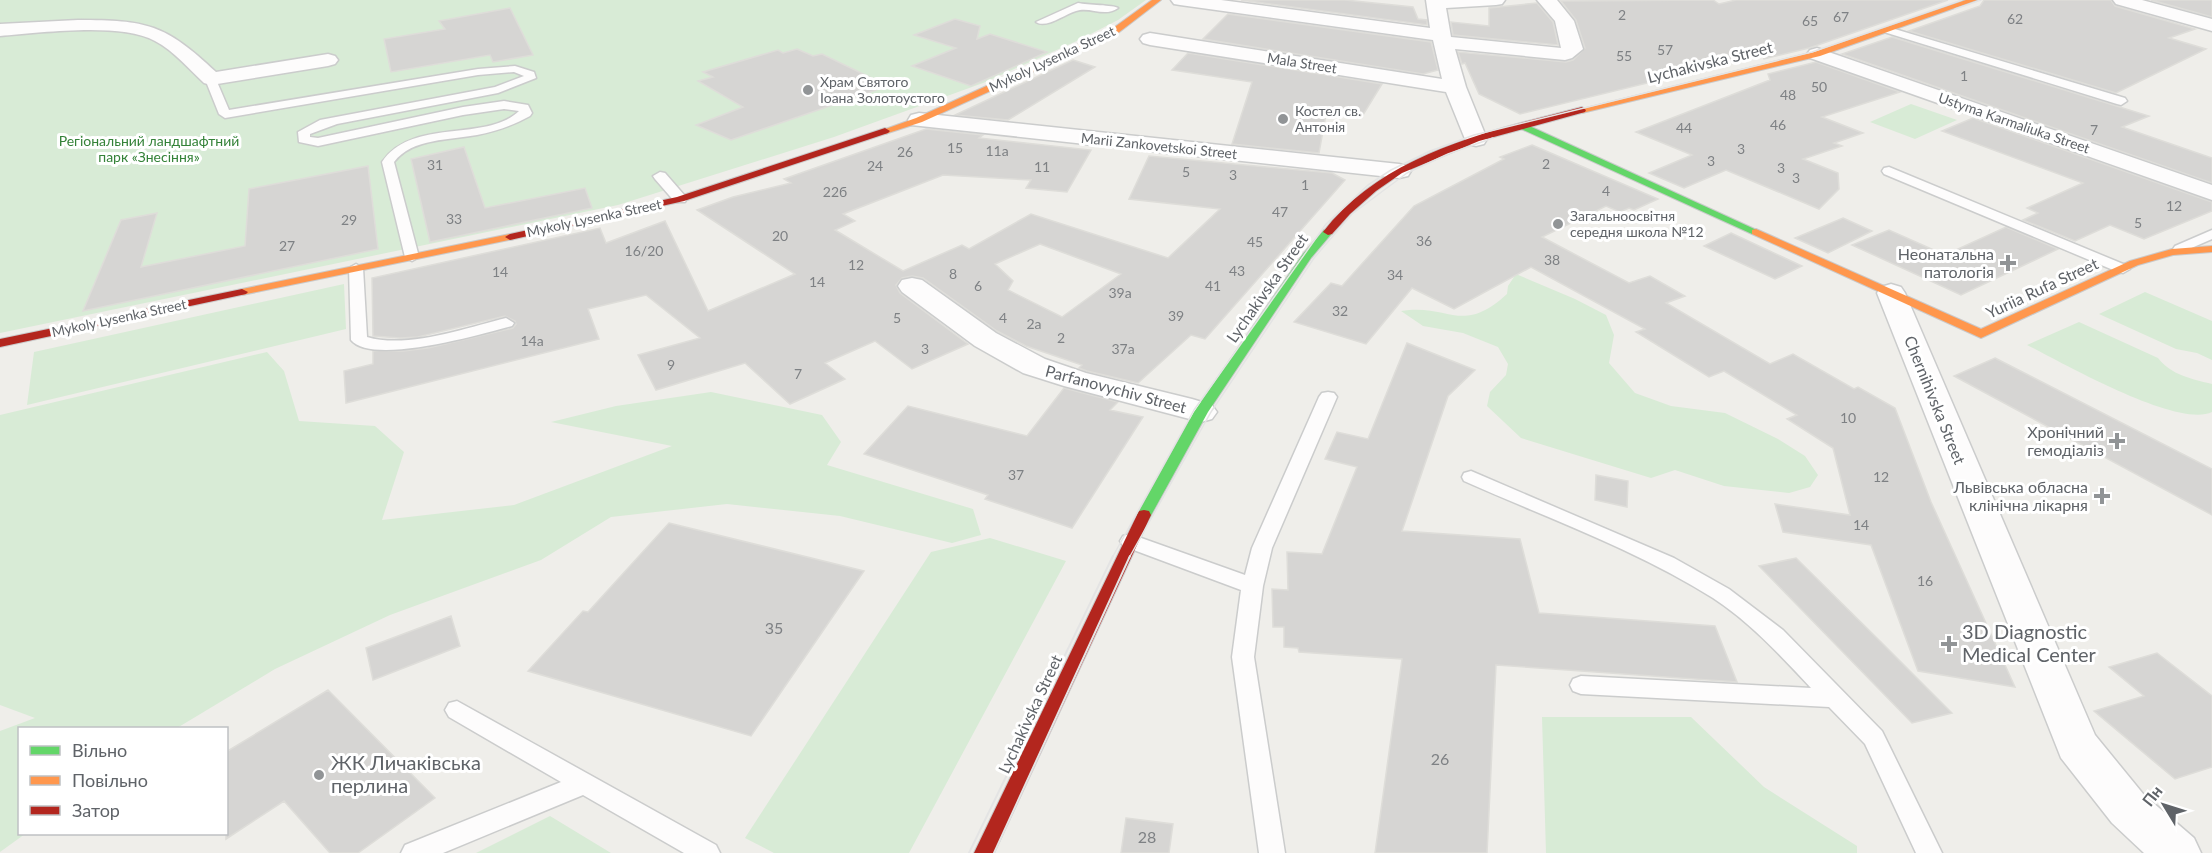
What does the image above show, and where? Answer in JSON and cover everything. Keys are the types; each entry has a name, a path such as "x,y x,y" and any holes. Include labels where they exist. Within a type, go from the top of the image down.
{"street":[{"name":"Mykoly Lysenka Street","path":"0,343 638,210 680,199 920,120 1115,31 1157,0"},
{"path":"1180,0 1442,39 1565,54 1573,49 1569,30 1564,17 1546,0"},
{"path":"1476,139 1455,87 1442,39 1436,2 1496,0"},
{"path":"2122,0 2212,25"},
{"name":"Lychakivska Street","path":"984,853 1130,541 1201,412 1307,256 1346,212 1372,189 1399,171 1476,139 1817,54 1963,1"},
{"path":"0,30 107,27 144,31 154,34 183,53 211,78 328,60"},
{"name":"Mala Street","path":"1150,39 1455,87"},
{"name":"Ustyma Karmaliuka Street","path":"1817,54 2212,193"},
{"name":"Marii Zankovetskoi Street","path":"920,120 1399,171"},
{"path":"1522,126 1891,293"},
{"name":"Yuriia Rufa Street","path":"1891,293 1981,334 2123,269 2180,249 2212,249"},
{"name":"Parfanovychiv Street","path":"912,286 1007,352 1032,365 1056,374 1201,412"},
{"name":"Chernihivska Street","path":"1891,293 2077,745 2128,809 2177,853"}],"lane":[{"path":"1041,22 1078,6 1100,10 1116,4 1141,12"},
{"path":"1888,30 2121,101"},
{"path":"211,78 225,114 478,72 515,69 530,74 530,78 523,82 498,90 337,120 320,124 304,132 303,139 318,142 464,111 504,105 524,108 526,113 507,122 480,130 413,143 402,147 390,157 388,162 412,257"},
{"path":"1889,171 2123,269"},
{"path":"660,176 680,199"},
{"path":"2180,249 2212,234"},
{"path":"356,268 359,340 370,345 396,346 506,323"},
{"path":"1272,853 1243,657 1252,586 1262,548 1328,397"},
{"path":"1471,477 1667,563 1722,594 1776,636 1874,738 1929,853"},
{"path":"1130,541 1192,561 1252,586"},
{"path":"1581,685 1837,698"},
{"path":"457,710 707,853"},
{"path":"414,853 584,783"}],"green space":[{"name":"Регіональний ландшафтний парк «Знесіння»","path":"0,0 1146,0 1118,20 1079,40 983,83 834,137 618,205 0,333"},
{"path":"1911,104 1957,120 1915,139 1870,122"},
{"path":"1516,274 1606,315 1614,335 1609,363 1635,393 1671,406 1725,413 1778,439 1805,456 1818,475 1810,487 1789,493 1724,486 1675,470 1651,478 1521,438 1487,406 1490,392 1506,375 1508,364 1498,347 1463,333 1423,326 1401,311 1432,311 1466,316 1478,313 1507,294 1508,286"},
{"path":"344,284 346,329 27,405 34,352"},
{"path":"2145,292 2212,321 2212,360 2197,353 2176,349 2099,314"},
{"path":"2079,322 2158,358 2169,369 2212,384 2212,412 2196,415 2148,403 2092,379 2027,345"},
{"path":"267,352 284,371 299,421 375,426 404,452 382,520 514,505 672,446 551,422 616,406 711,392 822,415 841,442 827,465 973,509 981,535 952,543 840,516 727,504 611,517 541,560 390,615 275,669 179,727 18,727 18,835 24,835 0,852 0,731 35,718 0,705 0,415"},
{"path":"990,538 1066,561 909,853 774,853 745,838 931,552"},
{"path":"1542,717 1691,717 1764,787 1857,846 1857,853 1546,853"},
{"path":"550,816 611,853 476,853"}],"building":[{"path":"1241,0 1345,0 1413,7 1418,19 1427,20 1427,25"},
{"path":"1713,0 1719,4 1736,0 1948,0 1809,48 1764,59 1762,55 1520,114 1479,94 1458,52 1566,62 1573,60 1585,48 1576,20 1561,1"},
{"path":"1984,0 2111,0 2115,6 2195,29 2169,38 2206,49 2116,93 1909,31 1980,6"},
{"path":"2151,0 2212,0 2212,17"},
{"path":"1537,3 1553,22 1558,45 1453,35 1451,22 1489,26 1489,8"},
{"path":"510,8 533,55 493,62 490,55 391,72 384,39 445,29 439,21"},
{"path":"1228,14 1431,42 1438,70 1423,74 1203,39"},
{"path":"955,19 980,26 977,39 990,34 1047,52 971,86 912,66 956,48 914,35"},
{"path":"1892,37 2149,116 2122,127 2212,158 2212,183 1842,54"},
{"path":"797,49 813,56 822,54 888,86 731,140 696,125 743,107 698,81 713,77 703,72 778,50 783,53"},
{"path":"1188,53 1382,84 1363,115 1327,109 1319,153 1232,144 1252,82 1172,70"},
{"path":"1073,60 1095,67 1008,120 955,115"},
{"path":"1816,62 1900,92 1822,117 1863,133 1834,143 1842,146 1803,159 1838,173 1839,189 1819,209 1726,170 1684,188 1649,173 1692,155 1636,132 1770,80 1768,74"},
{"path":"1973,118 2212,202 2212,211 2144,239 2110,225 2075,241 2023,220 2038,213 2027,208 2083,183 1942,131"},
{"path":"926,129 983,135 979,138 1091,150 1067,192 1026,188 1031,180 943,175 843,214 855,221 835,230 903,271 962,245 969,249 1031,214 1168,258 1220,209 1129,199 1149,156 1332,173 1345,180 1205,339 1191,335 1138,383 1087,371 1079,368 1082,365 1026,346 997,331 923,278 912,276 902,278 896,285 900,293 968,344 912,369 875,341 825,363 845,379 790,404 745,363 656,390 638,355 700,338 646,295 588,309 599,339 346,403 344,371 373,364 373,351 428,348 513,328 516,324 515,321 505,316 418,337 373,336 372,278 600,228 606,243 665,221 708,311 795,274 697,210 733,197 791,183 784,179","holes":["1040,244 1121,274 1062,317 1008,290 1013,281 995,264"]},
{"path":"1532,145 1658,199 1634,210 1629,208 1620,212 1606,206 1542,237 1629,283 1650,276 1685,296 1666,303 1770,364 1793,354 1854,389 1858,387 1895,408 1931,502 2015,687 1918,671 1871,545 1783,532 1775,504 1850,515 1833,448 1787,419 1797,415 1724,371 1709,377 1636,332 1645,329 1531,267 1454,309 1412,288 1366,344 1294,322 1331,283 1342,286 1414,206 1504,159 1500,157"},
{"path":"464,147 485,208 585,188 592,208 430,242 411,159"},
{"path":"368,166 378,249 83,311 121,220 157,213 141,267 245,246 249,189"},
{"path":"1843,218 1872,231 1828,253 1795,238"},
{"path":"2006,227 2058,249 1961,295 1852,245 1889,230 1945,255"},
{"path":"1731,233 1802,266 1775,279 1704,246"},
{"path":"1407,343 1475,370 1448,396 1402,531 1520,539 1539,613 1715,626 1737,682 1496,665 1487,853 1375,853 1402,659 1299,652 1298,648 1284,647 1284,627 1273,627 1272,589 1288,590 1287,552 1322,554 1357,467 1325,459 1337,432 1368,439"},
{"path":"1995,358 2212,469 2212,515 1954,376"},
{"path":"1064,388 1118,402 1110,410 1143,417 1072,528 985,499 988,495 864,454 908,406 1027,436"},
{"path":"1596,475 1628,481 1627,507 1595,500"},
{"path":"669,523 864,571 751,736 528,671 583,611 588,612"},
{"path":"1796,558 1952,713 1912,723 1759,566"},
{"path":"451,616 460,646 373,680 366,648"},
{"path":"2157,653 2212,696 2212,767 2175,779 2094,711 2144,696 2109,667"},
{"name":"ЖК Личаківська перлина","path":"328,690 435,798 358,853 330,853 284,801 226,839 228,835 228,751"},
{"path":"1126,818 1173,824 1169,853 1121,853"}],"tram line":[{"path":"1112,558 1194,410 1326,224 1368,185 1391,170 1430,151 1474,135 1812,52 1962,0"},
{"path":"1955,9 1981,0"},
{"path":"1129,557 1211,412 1314,258 1352,214 1407,173 1448,154 1493,138"},
{"path":"994,853 1129,557"},
{"path":"969,853 1112,558"}],"traffic: fast":[{"path":"1522,126 1756,232"},
{"path":"1144,515 1201,412 1307,256 1328,232"}],"traffic: slow":[{"path":"885,131 919,120 1115,31 1157,0"},
{"path":"1582,110 1817,54 1973,0"},
{"path":"1756,232 1981,334 2134,263 2172,252 2212,249"},
{"path":"242,292 510,237"}],"traffic: jam":[{"path":"1328,232 1372,189 1399,171 1476,139 1582,110"},
{"path":"510,237 680,199 885,131"},
{"path":"0,343 242,292"},
{"path":"984,853 1144,515"}],"place":[{"name":"Храм Святого Іоана Золотоустого","path":"808,90"},
{"name":"Костел св. Антонія","path":"1283,119"},
{"name":"Загальноосвітня середня школа №12","path":"1558,224"},
{"name":"Неонатальна патологія","path":"2008,263"},
{"name":"Хронічний гемодіаліз","path":"2117,441"},
{"name":"Львівська обласна клінічна лікарня","path":"2102,496"},
{"name":"3D Diagnostic Medical Center","path":"1949,644"},
{"name":"ЖК Личаківська перлина","path":"319,775"}]}
